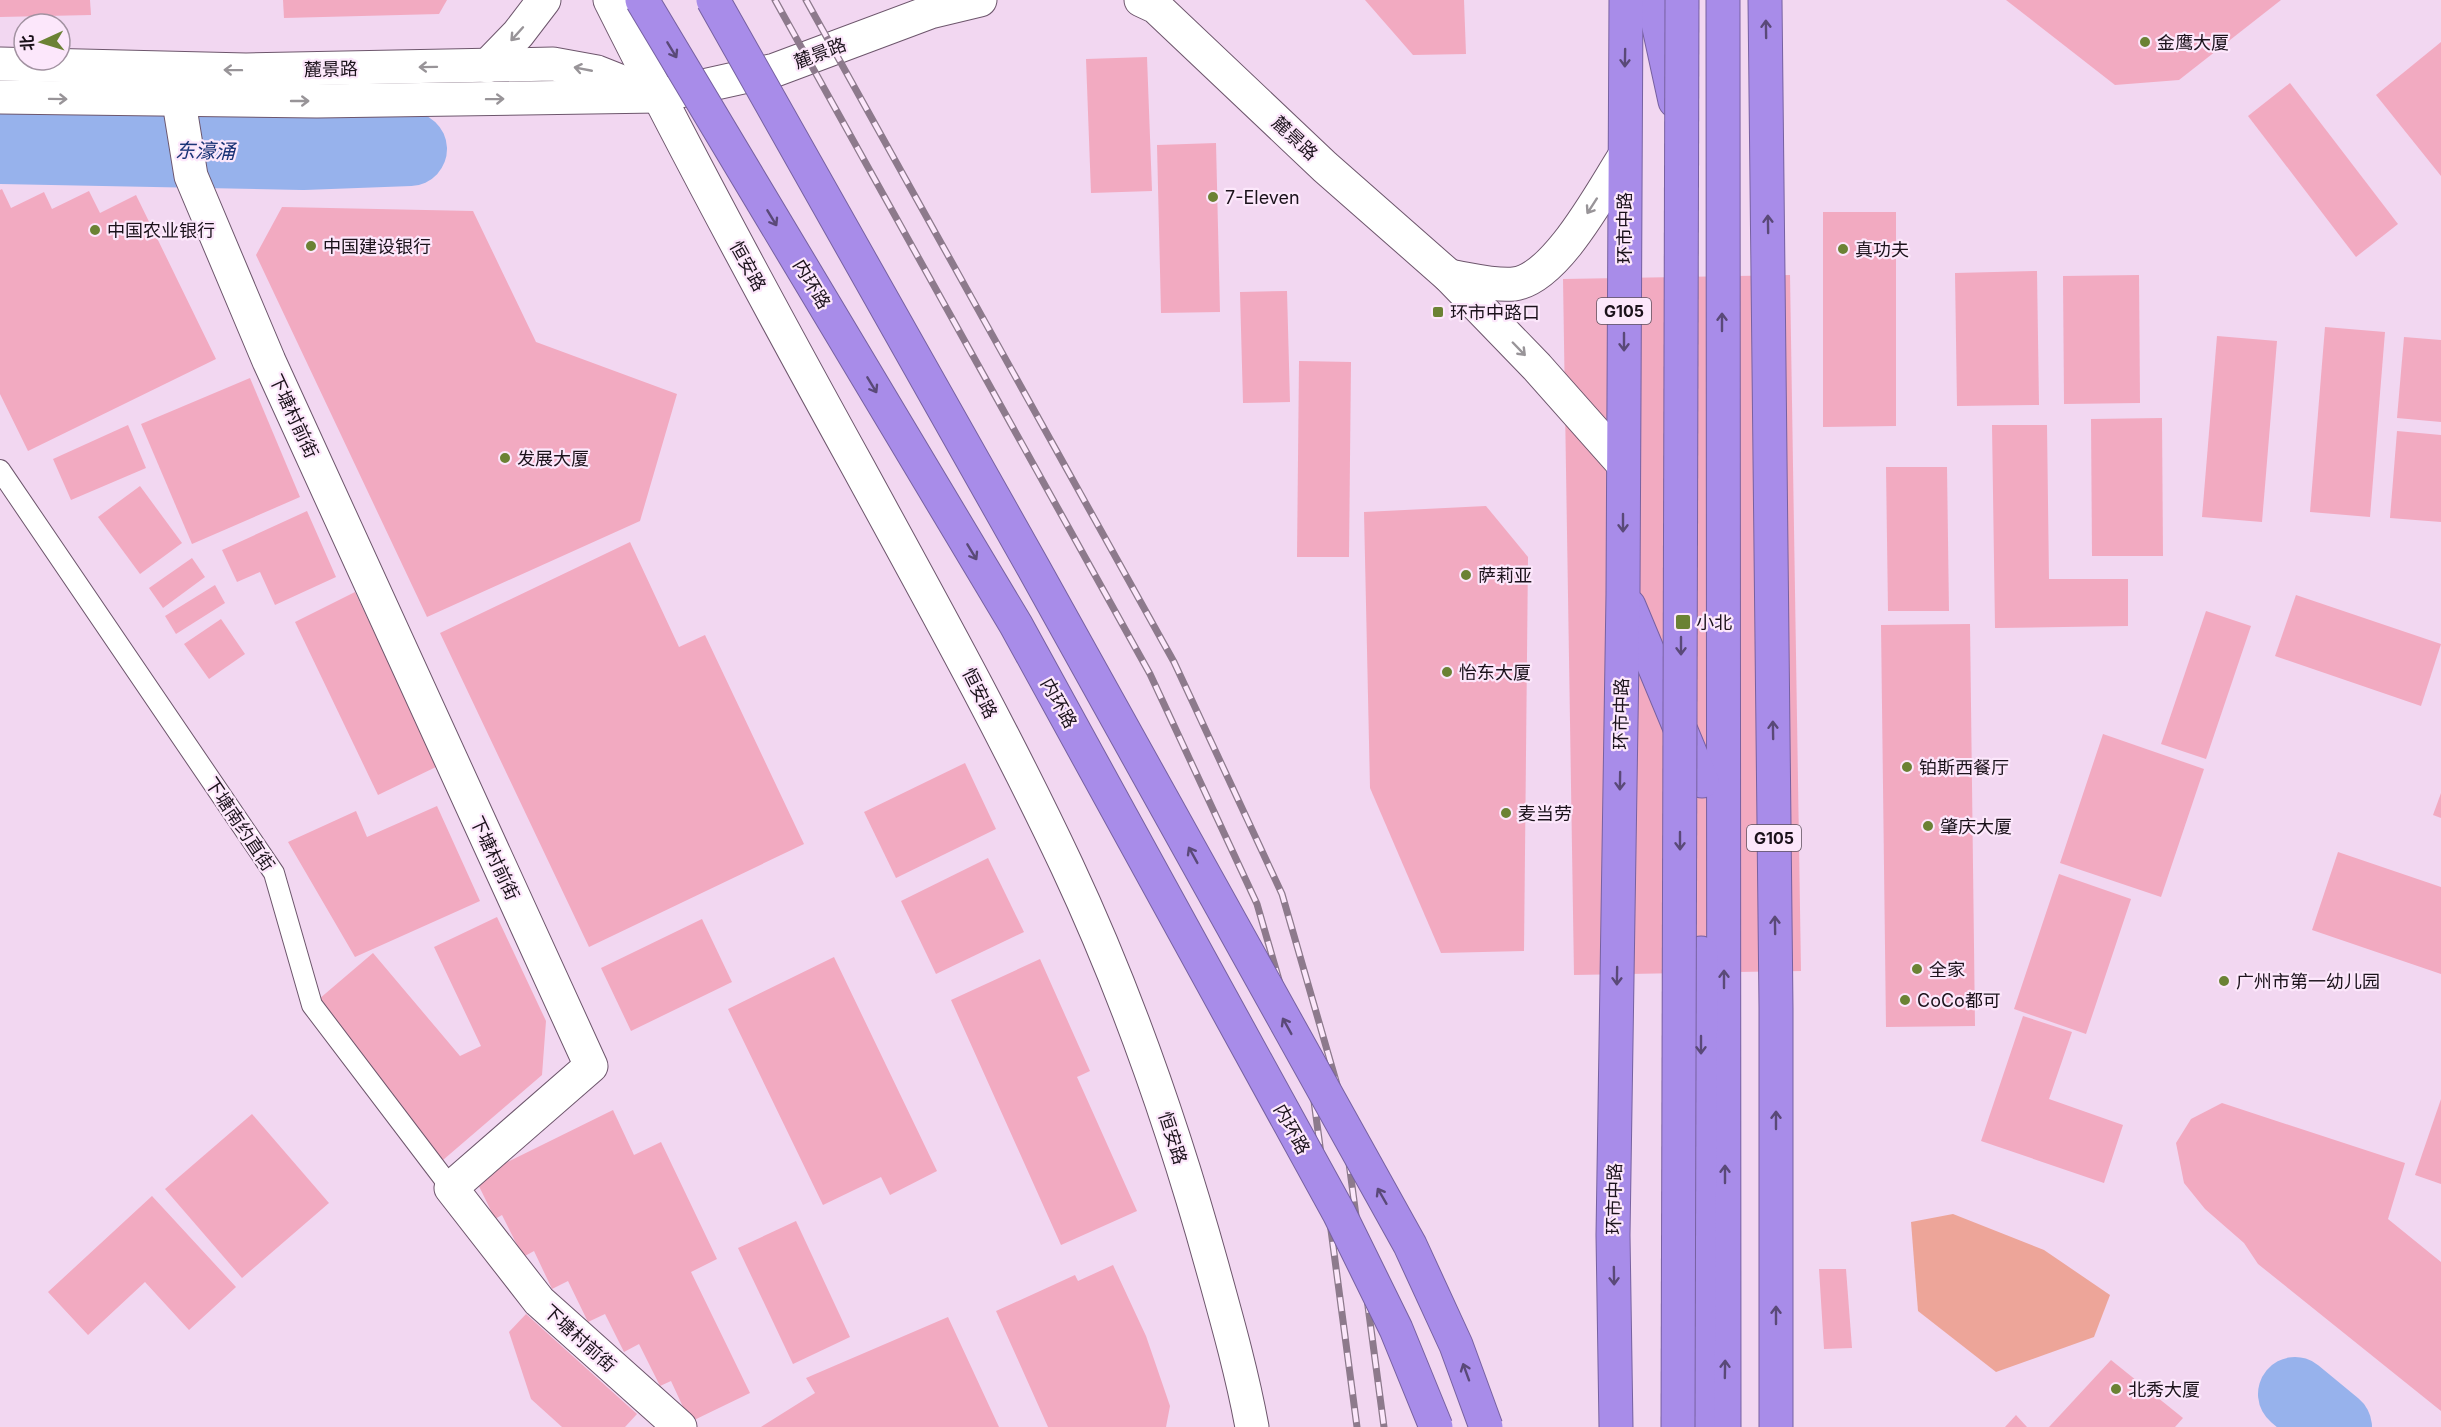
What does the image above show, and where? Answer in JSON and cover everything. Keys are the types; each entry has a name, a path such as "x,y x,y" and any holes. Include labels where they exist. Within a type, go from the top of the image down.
{"highway":[{"name":"内环路","path":"642,0 1016,625 1339,1213 1396,1329 1436,1427"},
{"path":"714,0 1034,567 1410,1245 1456,1346 1486,1427"},
{"name":"环市中路","path":"1618,1427 1613,1234 1623,594 1626,0"},
{"path":"1653,0 1682,131"},
{"path":"1678,1427 1682,0"},
{"path":"1698,1427 1702,781 1700,0"},
{"path":"1723,0 1724,1427"},
{"name":"G105","path":"1766,0 1776,1427"},
{"path":"1623,594 1702,781"},
{"path":"1777,1394 1797,1427"}],"street":[{"path":"487,66 518,34 544,0"},
{"name":"恒安路","path":"610,0 658,96 957,649 1067,866 1138,1035 1177,1146 1222,1302 1244,1385 1252,1427"},
{"name":"麓景路","path":"0,97 179,102 564,99 658,96 775,70 927,6 980,0"},
{"name":"麓景路","path":"1141,0 1156,7 1325,167 1449,276 1537,367 1623,464"},
{"name":"麓景路","path":"0,64 246,70 564,66 597,72 658,96"},
{"name":"下塘村前街","path":"179,102 191,176 269,361 591,1066 451,1188 539,1301 680,1427"},
{"path":"1449,276 1515,284 1541,273 1561,253 1624,157"}],"lane":[{"name":"下塘南约直街","path":"0,470 274,873 312,1005 451,1188"}],"shaded area":[{"path":"1953,1214 2044,1250 2110,1295 2094,1337 1996,1372 1918,1311 1911,1222"}],"building":[{"path":"0,0 90,0 91,15 72,15 72,12 12,12 12,17 0,17"},
{"path":"283,0 447,0 439,14 284,18"},
{"path":"1365,0 1464,0 1466,54 1413,55"},
{"name":"金鹰大厦","path":"2006,0 2281,0 2179,80 2115,85"},
{"path":"2441,42 2441,176 2376,95"},
{"path":"1147,57 1152,191 1091,193 1086,59"},
{"path":"2290,83 2398,224 2356,257 2248,116"},
{"path":"1216,143 1220,312 1161,313 1157,145"},
{"path":"2,189 11,208 44,192 52,209 89,191 100,213 136,195 216,359 28,451 0,394 0,190"},
{"name":"发展大厦","path":"282,207 473,211 536,342 677,394 640,521 427,617 256,255"},
{"path":"1823,212 1896,212 1896,426 1823,427"},
{"path":"2037,271 2039,405 1957,406 1955,273"},
{"name":"小北","path":"1790,275 1801,971 1574,975 1563,279"},
{"path":"2139,275 2140,403 2064,404 2063,276"},
{"path":"1287,291 1290,402 1243,403 1240,292"},
{"path":"2325,327 2385,332 2370,517 2310,512"},
{"path":"2217,336 2277,341 2262,522 2202,517"},
{"path":"2404,337 2441,340 2441,422 2397,418"},
{"path":"1299,361 1351,362 1349,557 1297,557"},
{"path":"250,378 300,497 192,544 141,424"},
{"path":"2162,418 2163,556 2092,556 2091,419"},
{"path":"128,425 146,468 71,500 53,459"},
{"path":"1992,425 2047,425 2049,579 2128,579 2128,626 1995,628"},
{"path":"2397,431 2441,435 2441,522 2390,518"},
{"path":"1886,467 1947,467 1949,611 1888,611"},
{"path":"140,486 182,543 140,574 98,517"},
{"name":"怡东大厦","path":"1486,506 1528,557 1524,951 1441,953 1370,788 1364,512"},
{"path":"307,511 336,577 275,605 260,572 237,582 222,550"},
{"path":"630,542 679,647 705,635 804,844 589,947 440,633"},
{"path":"192,558 205,577 163,608 149,588"},
{"path":"215,585 225,603 176,634 165,616"},
{"path":"355,592 438,766 378,795 295,622"},
{"path":"2296,595 2441,644 2421,706 2275,656"},
{"path":"2206,611 2251,626 2206,759 2161,744"},
{"path":"221,619 245,654 209,679 184,644"},
{"name":"肇庆大厦","path":"1970,624 1975,1026 1886,1027 1881,625"},
{"path":"2103,734 2204,769 2161,897 2060,863"},
{"path":"965,763 996,829 896,878 864,812"},
{"path":"2441,793 2441,818 2433,815"},
{"path":"437,806 480,901 355,957 288,842 356,811 367,837"},
{"path":"2338,852 2441,887 2441,974 2312,930"},
{"path":"988,858 1024,932 936,974 901,901"},
{"path":"2059,874 2131,899 2086,1034 2014,1009"},
{"path":"497,917 546,1021 542,1075 443,1160 312,1005 373,953 460,1056 481,1046 434,947"},
{"path":"702,919 732,982 631,1031 601,968"},
{"path":"834,957 937,1171 890,1195 881,1177 823,1205 728,1009"},
{"path":"1040,959 1090,1071 1077,1077 1137,1211 1061,1245 951,1000"},
{"path":"2023,1016 2072,1032 2049,1099 2123,1125 2104,1183 1981,1141"},
{"path":"2441,1099 2441,1184 2415,1175"},
{"path":"2222,1103 2405,1163 2388,1219 2441,1262 2441,1411 2258,1264 2244,1243 2205,1209 2184,1183 2176,1143 2191,1119"},
{"path":"613,1110 634,1155 661,1142 717,1259 691,1272 750,1393 690,1422 671,1381 660,1386 639,1344 624,1352 605,1314 588,1322 568,1281 552,1289 534,1251 523,1257 502,1215 495,1219 475,1178"},
{"path":"252,1114 329,1203 242,1278 165,1189"},
{"path":"152,1196 236,1287 189,1330 145,1282 88,1335 48,1292"},
{"path":"796,1221 850,1337 793,1364 738,1248"},
{"path":"1113,1265 1146,1336 1170,1406 1166,1427 1048,1427 996,1311 1075,1275 1078,1281"},
{"path":"1819,1269 1846,1269 1852,1348 1824,1349"},
{"path":"526,1314 637,1414 625,1427 562,1427 531,1399 509,1332"},
{"path":"948,1317 999,1427 761,1427 815,1393 806,1378"},
{"name":"北秀大厦","path":"2111,1360 2183,1418 2175,1427 2049,1427"},
{"path":"2016,1415 2027,1427 2005,1427"}],"waterway":[{"name":"东濠涌","path":"0,147 303,153 410,149"},
{"name":"东濠涌","path":"2295,1394 2335,1427"}],"railway":[{"path":"775,0 1150,674 1257,904 1314,1101 1357,1427"},
{"path":"806,0 1174,662 1282,894 1340,1095 1384,1427"}],"place":[{"name":"金鹰大厦","path":"2145,42"},
{"name":"7-Eleven","path":"1213,197"},
{"name":"中国农业银行","path":"95,230"},
{"name":"中国建设银行","path":"311,246"},
{"name":"真功夫","path":"1843,249"},
{"name":"环市中路口","path":"1438,312"},
{"name":"发展大厦","path":"505,458"},
{"name":"萨莉亚","path":"1466,575"},
{"name":"小北","path":"1683,622"},
{"name":"怡东大厦","path":"1447,672"},
{"name":"铂斯西餐厅","path":"1907,767"},
{"name":"麦当劳","path":"1506,813"},
{"name":"肇庆大厦","path":"1928,826"},
{"name":"全家","path":"1917,969"},
{"name":"广州市第一幼儿园","path":"2224,981"},
{"name":"CoCo都可","path":"1905,1000"},
{"name":"北秀大厦","path":"2116,1389"}]}
